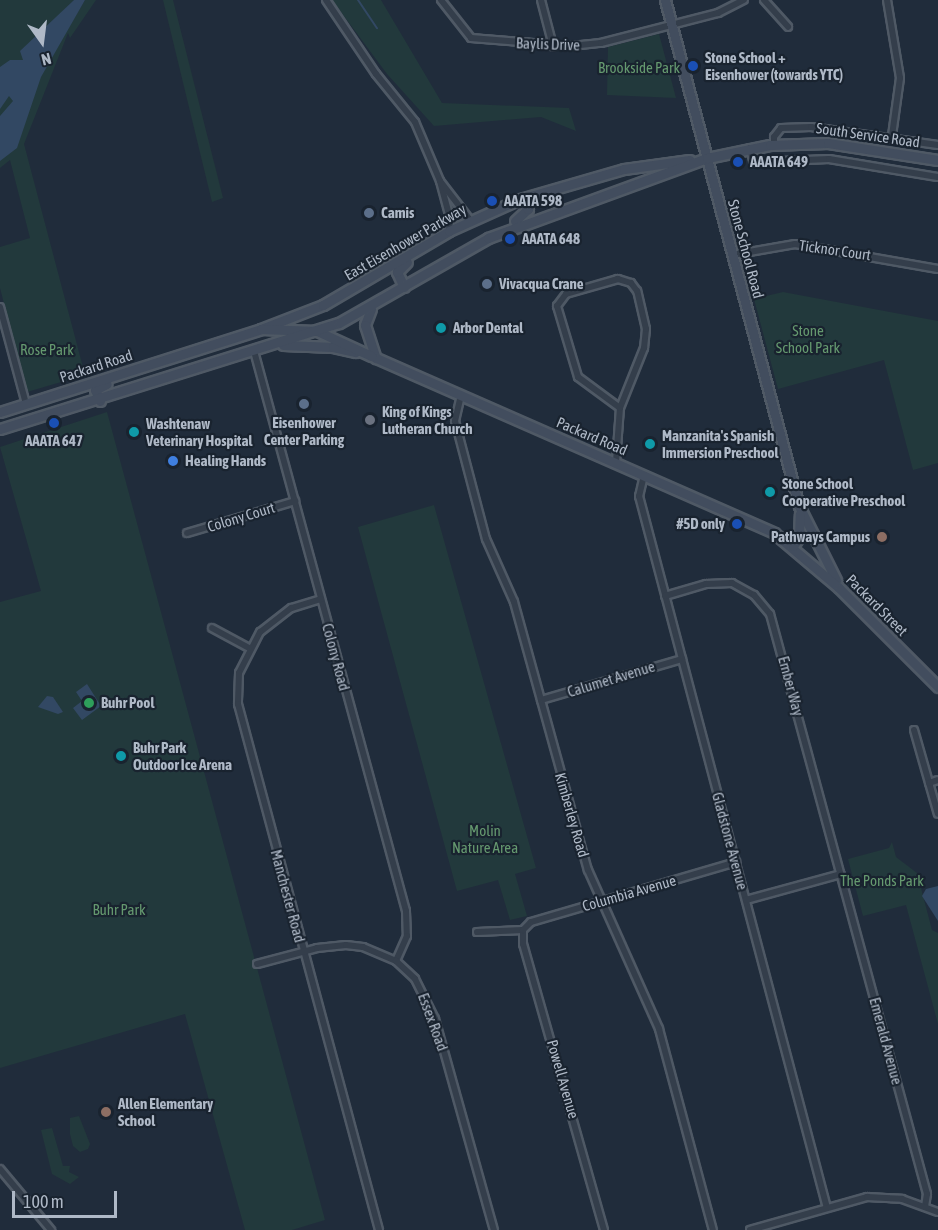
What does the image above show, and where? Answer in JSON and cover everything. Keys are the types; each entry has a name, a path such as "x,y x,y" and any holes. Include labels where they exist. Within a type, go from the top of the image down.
{"main road":[{"name":"Stone School Road","path":"665,0 799,506"},
{"name":"East Eisenhower Parkway","path":"272,345 316,331 375,305 488,238 706,158 750,147 774,144 828,143 938,160"},
{"name":"East Eisenhower Parkway","path":"261,329 340,297 448,231 520,199 624,168 706,158"},
{"path":"488,238 499,228 526,215 527,206 520,199"},
{"path":"404,287 398,276 399,268 423,245"},
{"path":"374,357 364,325 366,315 375,305"},
{"name":"Packard Road","path":"0,412 261,329 316,331 755,523 793,546"},
{"path":"0,429 100,401 272,345 333,347 374,357"},
{"path":"100,401 94,396 97,387 135,375 152,364"},
{"path":"10,427 3,425 1,418 52,401 76,388"},
{"path":"793,546 801,526 799,506"},
{"path":"799,506 839,588"},
{"name":"Packard Street","path":"793,546 839,588 938,687"}],"street":[{"path":"326,0 376,74 407,107 440,181 450,218 448,231"},
{"name":"Baylis Drive","path":"441,0 471,38 553,46 601,43 718,13 744,0"},
{"path":"541,0 553,46"},
{"path":"764,0 788,27"},
{"path":"887,0 900,78 892,136"},
{"name":"South Service Road","path":"774,144 776,132 788,127 833,128 938,145"},
{"path":"750,147 753,160 757,162 829,159 938,177"},
{"path":"440,181 470,220"},
{"name":"Ticknor Court","path":"732,255 795,244 938,269"},
{"path":"616,462 620,408 644,348 646,329 637,291 631,283 618,279 566,294 557,306 578,377 620,408"},
{"path":"0,307 26,404"},
{"name":"Colony Road","path":"254,351 406,911 407,936 396,961"},
{"name":"Kimberley Road","path":"461,395 454,421 489,547 514,602 577,836 601,902 652,1008 713,1230"},
{"name":"Gladstone Avenue","path":"644,475 638,493 827,1208"},
{"name":"Colony Court","path":"187,533 295,501"},
{"name":"Ember Way","path":"665,596 719,582 742,587 764,604 775,627 842,874"},
{"name":"Manchester Road","path":"321,599 275,618 249,648 239,673 240,717 379,1230"},
{"path":"212,628 249,648"},
{"name":"Calumet Avenue","path":"541,700 682,658"},
{"path":"914,730 938,814"},
{"path":"929,783 938,780"},
{"name":"Columbia Avenue","path":"477,932 524,928 531,922 736,862"},
{"path":"746,900 842,874"},
{"name":"Emerald Avenue","path":"842,874 927,1194 925,1207"},
{"name":"Powell Avenue","path":"524,928 524,944 604,1230"},
{"name":"Essex Road","path":"257,964 304,951 345,945 363,947 396,961 427,996 494,1230"},
{"path":"0,1169 51,1230"},
{"path":"750,1230 827,1208 884,1196 938,1212"}],"green space":[{"name":"Rose Park","path":"0,0 74,0 63,11 68,28 85,0 96,0 70,38 68,33 24,144 85,375 27,392 0,288 0,247 30,238 10,160 0,168"},
{"path":"163,0 173,0 223,198 212,202"},
{"path":"332,0 381,0 442,103 569,108 576,131 541,117 434,126 387,74"},
{"name":"Brookside Park","path":"659,34 676,98 607,95 608,47"},
{"name":"Stone School Park","path":"783,292 938,321 938,463 913,470 884,360 778,389 754,299"},
{"name":"Buhr Park","path":"107,412 325,1220 292,1230 245,1230 185,1014 0,1068 0,602 41,591 0,447"},
{"name":"Molin Nature Area","path":"434,505 536,868 515,874 527,916 510,920 498,880 457,891 358,527"},
{"name":"The Ponds Park","path":"892,842 896,857 917,873 932,930 938,933 938,1024 906,905 863,916 848,859 889,848"},
{"path":"79,1116 90,1144 88,1149 80,1152 73,1146 70,1134 70,1118"},
{"path":"52,1128 63,1166 70,1166 69,1172 79,1177 70,1184 52,1174 41,1130"}],"water":[{"path":"74,0 85,0 41,77 17,148 0,161 0,116 13,101 9,96 0,109 0,67 10,60 23,60 20,51"},
{"name":"Buhr Pool","path":"87,684 101,706 82,720 73,708 82,701 76,692"},
{"path":"47,696 53,697 63,712 58,714 38,707"},
{"path":"938,886 938,921 922,896 926,889"}],"waterway":[{"path":"358,0 377,28"}],"place":[{"name":"Stone School + Eisenhower (towards YTC)","path":"693,66"},
{"name":"AAATA 649","path":"738,162"},
{"name":"AAATA 598","path":"492,201"},
{"name":"Camis","path":"369,213"},
{"name":"AAATA 648","path":"510,239"},
{"name":"Vivacqua Crane","path":"487,284"},
{"name":"Arbor Dental","path":"441,328"},
{"name":"Eisenhower Center Parking","path":"304,404"},
{"name":"King of Kings Lutheran Church","path":"370,420"},
{"name":"AAATA 647","path":"54,423"},
{"name":"Washtenaw Veterinary Hospital","path":"134,432"},
{"name":"Manzanita's Spanish Immersion Preschool","path":"650,444"},
{"name":"Healing Hands","path":"173,461"},
{"name":"Stone School Cooperative Preschool","path":"770,492"},
{"name":"#5D only","path":"737,524"},
{"name":"Pathways Campus","path":"882,537"},
{"name":"Buhr Pool","path":"89,703"},
{"name":"Buhr Park Outdoor Ice Arena","path":"121,756"},
{"name":"Allen Elementary School","path":"106,1112"}]}
